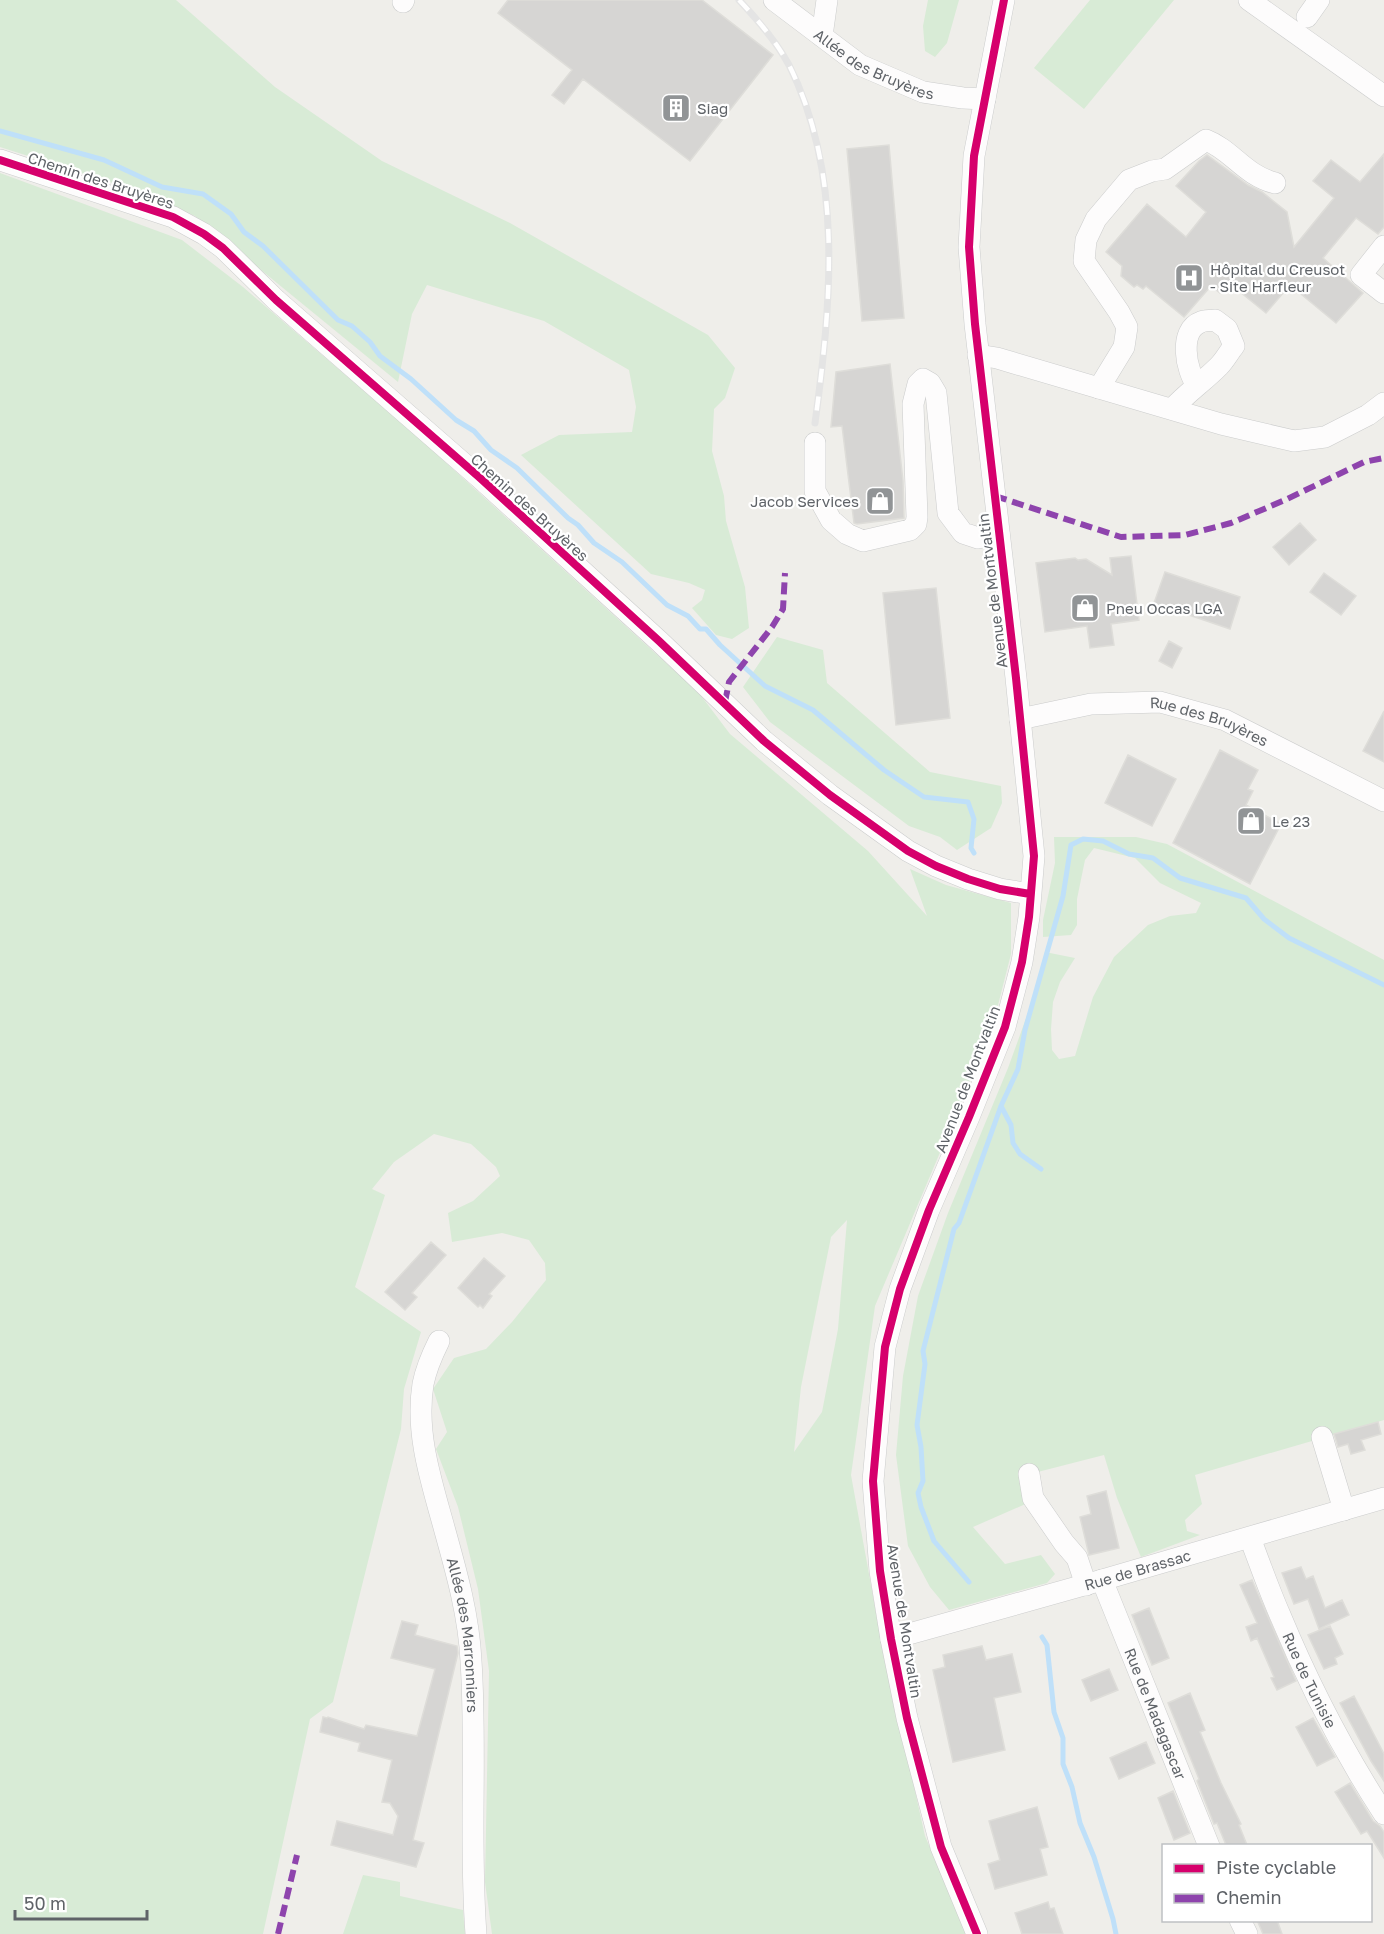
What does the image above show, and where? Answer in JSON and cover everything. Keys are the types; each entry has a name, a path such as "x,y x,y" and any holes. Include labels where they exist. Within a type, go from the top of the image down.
{"street":[{"name":"Allée des Bruyères","path":"774,0 860,65 923,92 985,99"},
{"path":"822,36 827,0"},
{"name":"Avenue de Montvaltin","path":"977,1934 941,1847 907,1718 880,1570 873,1481 885,1347 900,1289 929,1210 1005,1028 1022,962 1034,856 978,355 969,248 974,156 1004,0"},
{"path":"1249,0 1384,96"},
{"path":"1306,18 1319,0"},
{"path":"1099,388 1124,347 1127,327 1084,261 1086,240 1096,219 1129,180 1152,171 1165,169 1206,140 1220,148 1250,173 1275,183"},
{"name":"Chemin des Bruyères","path":"0,160 173,218 204,234 223,248 276,300 479,477 659,641 764,741 830,795 908,851 936,866 1000,889 1030,894"},
{"path":"1384,246 1361,275 1384,293"},
{"path":"978,355 997,358 1221,424 1294,441 1325,437 1384,404"},
{"path":"814,443 815,491 831,520 847,534 862,541 910,530 916,524 917,517 913,404 918,384 923,379 930,383 936,393 948,513 963,533 978,538 999,534"},
{"path":"1172,410 1197,385"},
{"name":"Rue des Bruyères","path":"1020,719 1091,704 1160,702 1225,720 1384,801"},
{"name":"Allée des Marronniers","path":"439,1341 429,1362 423,1383 422,1431 424,1453 462,1597 470,1649 474,1723 473,1877 476,1934"},
{"path":"1322,1437 1344,1510"},
{"name":"Rue de Madagascar","path":"1029,1474 1034,1498 1094,1583 1209,1844"},
{"name":"Rue de Brassac","path":"891,1639 1094,1583 1384,1498"},
{"name":"Rue de Tunisie","path":"1250,1538 1307,1676 1338,1740 1384,1814"}],"green space":[{"path":"0,0 176,0 275,87 382,161 510,223 708,335 735,368 725,398 714,409 712,451 724,496 726,521 745,587 749,628 732,639 716,635 692,608 702,600 705,590 689,583 651,574 521,455 559,435 632,432 636,407 629,370 544,321 427,285 412,314 398,382 195,216 122,186 0,147"},
{"path":"928,0 959,0 947,43 935,57 925,51 923,26"},
{"path":"1090,0 1174,0 1084,109 1034,68"},
{"path":"0,173 182,240 243,287 420,439 699,693 730,734 868,851 927,916 910,869 946,885 1011,903 1011,954 996,1013 958,1110 875,1306 851,1475 879,1629 925,1836 967,1934 492,1934 485,1882 489,1671 478,1589 458,1507 436,1449 447,1432 433,1389 454,1358 486,1349 512,1322 546,1280 545,1263 529,1240 502,1233 452,1242 448,1213 473,1201 500,1176 496,1167 471,1144 434,1134 394,1162 372,1189 385,1195 355,1287 421,1332 404,1389 401,1429 333,1702 310,1719 263,1934 0,1934","holes":["847,1220 838,1329 822,1412 794,1452 801,1387 831,1237"]},
{"path":"777,637 823,650 827,683 930,772 1001,786 1002,803 991,828 957,850 940,837 909,826 770,722 743,687"},
{"path":"1054,837 1136,837 1167,844 1384,960 1384,1420 1195,1475 1202,1504 1185,1520 1187,1531 1200,1535 1141,1557 1117,1498 1104,1455 1026,1475 1030,1502 973,1527 1005,1564 1041,1555 1055,1574 1047,1583 949,1610 930,1587 908,1546 896,1455 903,1376 918,1296 948,1213 1008,1068 1033,999 1045,952 1075,958 1060,982 1053,1002 1051,1029 1052,1050 1059,1059 1075,1056 1093,997 1114,957 1148,925 1170,916 1196,913 1201,903 1160,883 1135,858 1094,848 1085,860 1077,899 1077,925 1071,935 1043,937 1043,920 1055,863"},
{"path":"363,1875 400,1882 400,1896 463,1910 465,1934 343,1934"}],"building":[{"name":"Siag","path":"508,0 702,0 773,55 690,161 583,79 564,104 552,95 572,70 498,13"},
{"path":"889,145 904,318 862,321 847,149"},
{"path":"1384,154 1384,227 1378,234 1356,218 1323,258 1363,293 1336,323 1290,285 1266,313 1229,283 1220,293 1211,286 1184,317 1146,286 1143,289 1137,285 1134,287 1121,276 1122,266 1106,252 1147,204 1186,237 1206,212 1176,186 1207,155 1287,212 1294,247 1334,198 1313,181 1331,160 1360,182"},
{"path":"890,364 903,481 904,518 857,524 854,523 842,426 831,427 836,372"},
{"path":"1300,523 1316,540 1289,565 1273,547"},
{"path":"1131,556 1139,620 1111,624 1114,645 1090,648 1087,626 1045,632 1036,563 1075,558 1086,559 1112,575 1110,558"},
{"path":"1165,572 1240,597 1230,629 1154,603"},
{"path":"1324,573 1356,596 1341,615 1310,592"},
{"path":"936,588 950,718 896,725 883,593"},
{"path":"1169,641 1182,648 1172,668 1159,661"},
{"path":"1384,711 1384,762 1363,751"},
{"path":"1220,750 1258,770 1248,789 1253,791 1246,805 1281,824 1250,884 1173,843"},
{"path":"1128,755 1176,779 1152,826 1105,803"},
{"path":"431,1242 446,1255 412,1293 417,1297 405,1310 385,1292"},
{"path":"484,1258 505,1276 489,1294 492,1296 483,1308 480,1305 478,1307 458,1288"},
{"path":"1378,1422 1381,1434 1361,1440 1365,1450 1351,1454 1348,1444 1338,1447 1334,1434"},
{"path":"1106,1491 1119,1548 1089,1555 1080,1517 1091,1514 1087,1496"},
{"path":"1301,1567 1306,1579 1313,1576 1325,1608 1342,1600 1349,1615 1319,1629 1308,1599 1294,1604 1282,1573"},
{"path":"1252,1580 1296,1681 1277,1690 1271,1678 1274,1677 1257,1638 1251,1641 1246,1627 1257,1623 1240,1585"},
{"path":"1149,1608 1169,1658 1152,1665 1132,1615"},
{"path":"402,1621 418,1625 415,1635 457,1646 458,1653 413,1840 424,1843 416,1867 331,1845 337,1821 393,1835 398,1816 390,1803 382,1802 392,1760 358,1751 360,1743 320,1732 323,1717 328,1717 364,1729 366,1725 417,1736 435,1669 391,1658"},
{"path":"1330,1626 1343,1654 1335,1658 1337,1664 1324,1669 1308,1635"},
{"path":"982,1646 986,1660 1012,1654 1021,1692 994,1698 1005,1750 953,1762 933,1670 945,1667 943,1655"},
{"path":"1109,1669 1118,1690 1091,1701 1082,1680"},
{"path":"1190,1693 1205,1730 1200,1732 1241,1824 1239,1825 1247,1844 1226,1844 1217,1823 1214,1824 1197,1781 1199,1779 1168,1703"},
{"path":"1354,1696 1384,1754 1384,1781 1340,1703"},
{"path":"1313,1718 1335,1757 1317,1766 1296,1727"},
{"path":"1146,1742 1155,1763 1119,1779 1110,1758"},
{"path":"1350,1783 1373,1821 1384,1832 1384,1858 1367,1831 1361,1834 1335,1792"},
{"path":"1173,1791 1190,1833 1174,1840 1158,1798"},
{"path":"1037,1807 1048,1847 1040,1849 1047,1875 995,1889 988,1864 1000,1860 989,1821"},
{"path":"1048,1902 1050,1909 1054,1908 1063,1934 1022,1934 1015,1913"},
{"path":"1258,1922 1278,1922 1282,1934 1263,1934"}],"waterway":[{"path":"0,131 104,160 162,187 203,194 231,214 244,232 263,246 338,320 352,326 370,342 380,356 411,379 456,420 474,431 491,450 517,468 594,543 622,562 667,605 688,616 700,629 706,629 765,686 813,710 884,770 924,797 968,802 974,819 971,848 974,853"},
{"path":"969,1582 934,1541 918,1493 923,1481 917,1425 925,1364 923,1351 954,1229 959,1223 1001,1106 1018,1069 1025,1030 1063,896 1071,845 1083,839 1103,841 1129,854 1153,858 1180,878 1246,898 1264,919 1289,938 1384,985"},
{"path":"1001,1106 1011,1125 1013,1143 1020,1154 1041,1169"},
{"path":"1042,1637 1047,1645 1054,1712 1063,1738 1063,1764 1072,1787 1080,1823 1094,1857 1116,1934"}],"railway":[{"path":"739,0 766,31 789,65 807,107 819,151 826,196 829,241 825,333 815,423"}],"marked path":[{"path":"995,496 1121,537 1185,535 1231,523 1364,462 1384,458"},
{"path":"725,702 729,682 772,627 783,609 785,573"},
{"path":"278,1934 297,1855"}],"cycle path":[{"path":"977,1934 941,1847 907,1718 880,1571 873,1481 885,1347 900,1289 929,1210 1005,1027 1022,962 1029,917 1034,856 975,324 969,247 974,156 1004,0"},
{"path":"0,160 173,217 204,234 223,248 276,300 479,477 659,641 764,741 830,795 908,851 936,866 1000,889 1030,894"}],"place":[{"name":"Siag","path":"676,108"},
{"name":"Hôpital du Creusot - Site Harfleur","path":"1189,278"},
{"name":"Jacob Services","path":"880,501"},
{"name":"Pneu Occas LGA","path":"1085,608"},
{"name":"Le 23","path":"1251,821"}]}
